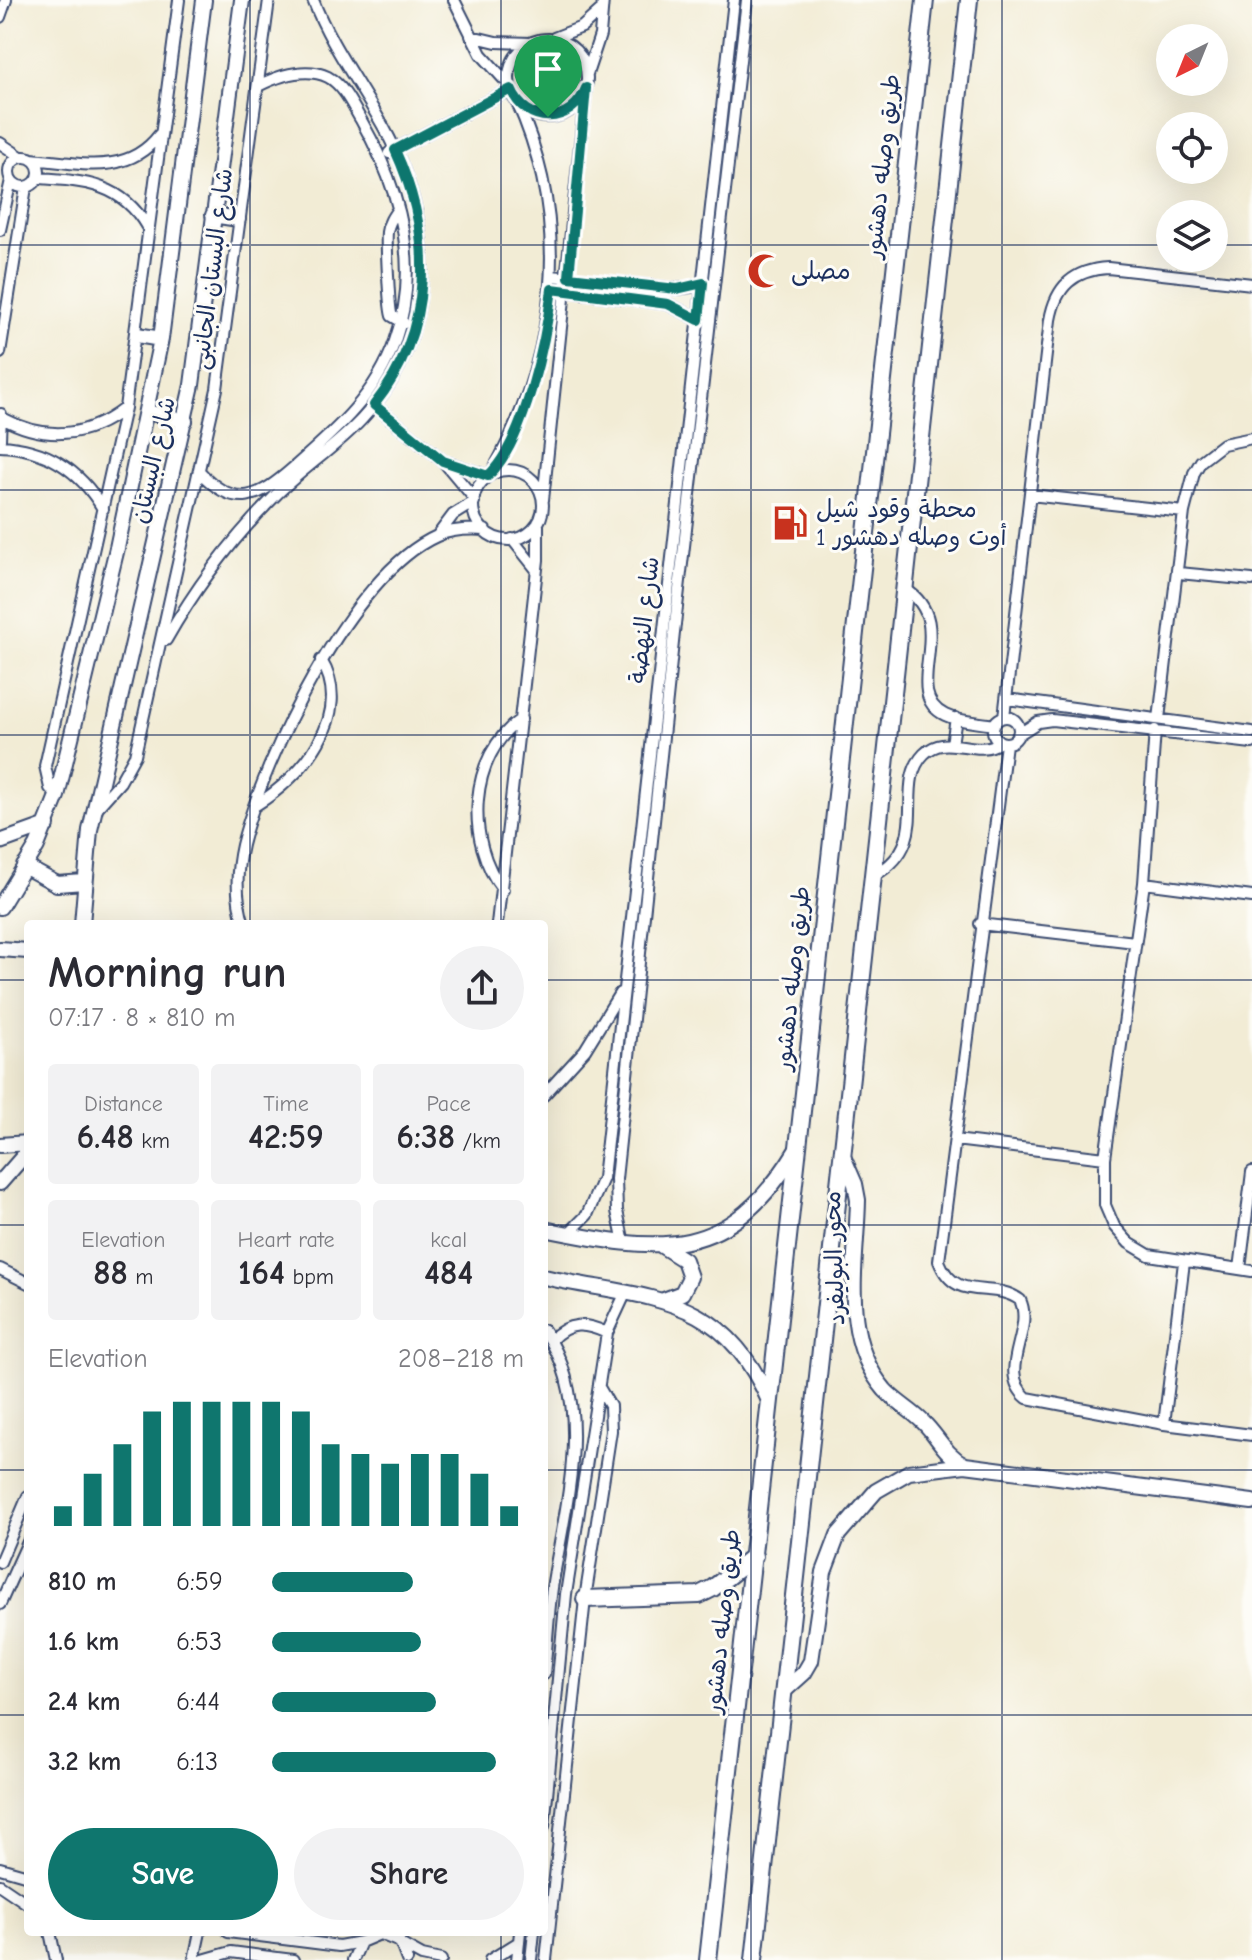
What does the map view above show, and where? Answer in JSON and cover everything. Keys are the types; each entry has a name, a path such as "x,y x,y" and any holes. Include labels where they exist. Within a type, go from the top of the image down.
{"main road":[{"name":"طريق وصله دهشور","path":"708,1960 925,0"},
{"path":"754,1960 969,0"},
{"path":"585,1599 699,1595 754,1556"}],"street":[{"path":"57,796 50,788 45,766 125,408 179,0"},
{"name":"شارع البستان","path":"0,907 47,825 57,796 147,412 161,339 204,0"},
{"name":"شارع البستان","path":"82,920 84,882 95,811 185,421 199,343 242,0"},
{"name":"شارع البستان الجانبى","path":"95,811 120,782 135,755 201,473 217,389 269,0"},
{"path":"160,648 200,585 257,515 374,405 398,371 416,326 422,290 420,232 410,189 395,150 313,0"},
{"path":"454,0 488,63 533,114 555,117 575,107 586,88"},
{"name":"شارع النهضة","path":"624,1243 617,1211 616,1179 662,632 734,0"},
{"name":"شارع النهضة","path":"568,1234 594,1203 603,1178 623,988 640,909 747,0"},
{"path":"0,17 3,2"},
{"path":"471,36 496,42 531,43 548,39 582,27 603,4"},
{"path":"498,920 521,719 538,523 569,277 587,74 600,35 603,4"},
{"path":"548,39 574,49 587,74"},
{"path":"438,535 453,515 474,500 517,425 532,385 552,289 550,216 543,177 513,92 513,61 531,43"},
{"path":"729,44 742,46"},
{"path":"201,473 210,483 232,495 253,497 268,489 360,404 383,369 401,322 407,265 398,209 381,157 347,96 329,78 304,73 258,86"},
{"path":"381,157 513,92"},
{"path":"0,230 10,174 26,158 114,165 141,154 161,133"},
{"path":"0,143 39,168 38,178"},
{"path":"0,161 26,187"},
{"path":"0,353 26,187 38,178 101,185 128,201 147,227"},
{"path":"398,209 387,232 388,306 392,316 416,326"},
{"path":"213,215 238,219"},
{"path":"905,589 922,603 931,623 927,693 937,709 956,718 994,725 1004,717 1007,699 1053,302 1062,287 1075,276 1091,269 1108,268 1252,284"},
{"path":"552,276 677,289 703,283 715,284"},
{"path":"552,289 668,304 699,320"},
{"path":"137,335 161,339"},
{"path":"374,405 443,461 474,500 476,517 485,530 497,538 512,539 527,534 538,523"},
{"path":"103,509 81,479 67,467 33,450 0,443 1,415 33,431 66,434 98,426 125,408"},
{"path":"147,412 185,421"},
{"path":"1252,438 1223,444 1201,461 1194,473 1184,512 1179,573 1157,725 1144,883 1105,1158 1105,1205 1114,1226 1129,1243 1149,1255 1252,1271"},
{"path":"443,461 490,475 510,470 528,476 543,500"},
{"path":"1030,495 1184,512"},
{"path":"243,920 238,894 238,869 256,805 321,660 374,588 414,550 438,535 466,529 485,530"},
{"path":"512,539 536,569"},
{"path":"1179,573 1252,580"},
{"path":"256,805 281,788 302,767 324,731 332,693 321,660"},
{"path":"1007,699 1252,743"},
{"path":"1004,717 1016,722 1019,734"},
{"path":"952,744 956,718"},
{"path":"503,890 482,854 478,808 484,771 494,745 521,719"},
{"path":"875,875 892,864 905,846 919,761 936,746 952,744 986,750 1038,722 1052,720 1252,732"},
{"path":"994,725 994,735 1003,743"},
{"path":"1003,743 939,1261 943,1272 959,1286 1010,1294 1020,1300 1023,1310 1013,1372 1021,1393 1034,1401 1164,1424 1252,1435"},
{"path":"0,842 47,825"},
{"path":"24,866 57,884 84,882"},
{"path":"1144,883 1252,897"},
{"path":"980,924 1135,942"},
{"path":"0,949 24,951"},
{"path":"548,1091 585,1050 623,988"},
{"path":"955,1140 1105,1158"},
{"path":"0,1145 24,1143"},
{"path":"548,1230 662,1246 712,1235 735,1223 772,1188 799,1146"},
{"name":"محور البوليفرد","path":"842,1154 850,1168 858,1200 853,1301 864,1353 884,1388 925,1424 948,1454 965,1465"},
{"path":"0,1183 24,1156"},
{"path":"1240,1269 1252,1172"},
{"path":"662,1246 684,1260 690,1277 682,1293 664,1300"},
{"path":"1164,1424 1184,1262"},
{"path":"0,1269 24,1281"},
{"path":"548,1278 664,1300 696,1314 727,1337 753,1368 771,1404"},
{"path":"548,1784 566,1594 607,1333 626,1292"},
{"path":"551,1340 569,1326 581,1324 607,1333"},
{"path":"548,1336 568,1388 573,1439 548,1641"},
{"path":"546,1960 585,1599 611,1431 610,1406 600,1389"},
{"path":"784,1691 795,1683 811,1661 824,1572 834,1544 849,1519 890,1480 928,1468 965,1465 1252,1502"},
{"path":"0,1562 24,1506"},
{"path":"13,1532 24,1543"},
{"path":"8,1545 24,1546"},
{"path":"0,1604 24,1552"},
{"path":"548,1665 559,1666"},
{"path":"0,1868 24,1875"},
{"path":"0,1885 24,1901"},
{"path":"51,1936 56,1960"},
{"path":"194,1960 199,1936"},
{"path":"260,1936 339,1946 366,1937"},
{"path":"531,1960 534,1936"},
{"path":"353,1960 366,1937"},
{"path":"490,1960 519,1937"},
{"path":"517,1960 519,1937"},
{"path":"399,1940 407,1960"},
{"path":"399,1940 422,1956 441,1960"},
{"path":"203,1960 231,1952 293,1960"}],"place":[{"name":"مصلى","path":"765,271"},
{"name":"محطة وقود شيل أوت وصله دهشور 1","path":"790,523"}],"route":[{"path":"586,88 569,277 677,289 703,283 699,320 688,311 668,304 552,289 543,345 528,399 505,450 488,476 443,461 374,405 391,383 410,345 422,290 420,232 404,169 395,150 511,89 521,106 533,114 548,117 569,112 580,102 586,88"}]}
